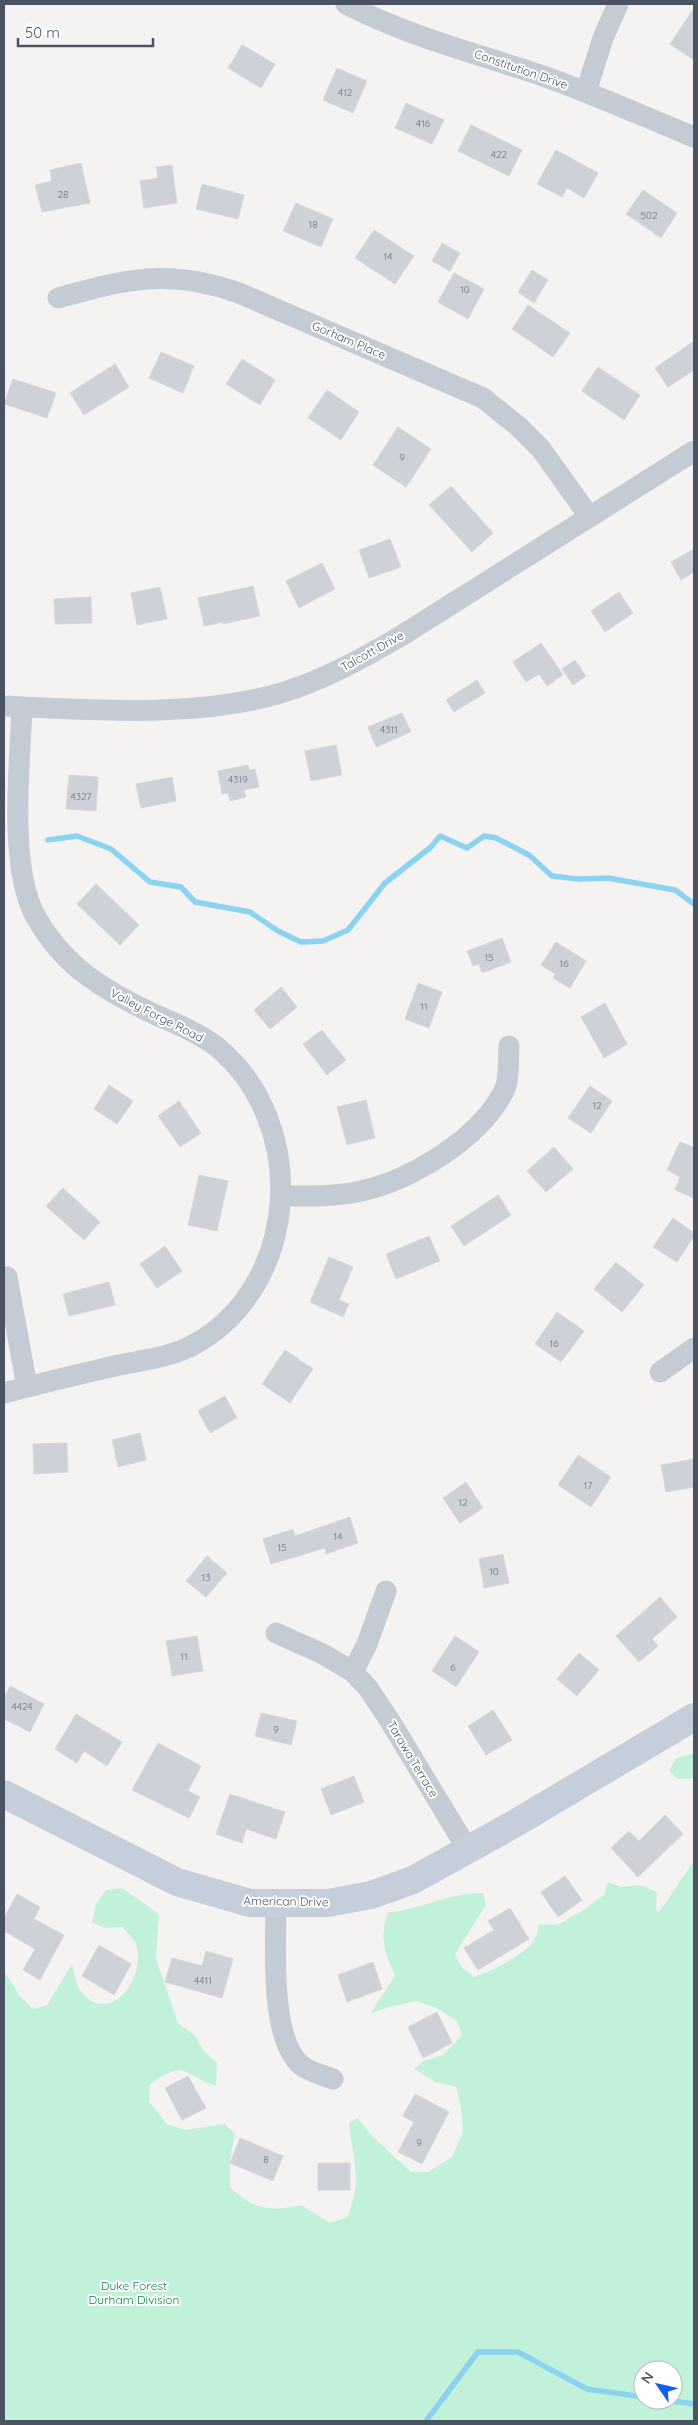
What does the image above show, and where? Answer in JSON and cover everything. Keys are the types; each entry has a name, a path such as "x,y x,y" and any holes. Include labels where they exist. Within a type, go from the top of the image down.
{"street":[{"name":"Constitution Drive","path":"346,4 368,15 436,41 586,92 694,137"},
{"path":"586,92 603,38 618,4"},
{"name":"Gorham Place","path":"58,298 133,279 198,281 239,293 483,398 519,427 541,449 589,516"},
{"name":"Talcott Drive","path":"13,707 194,708 223,705 282,693 334,673 363,658 694,451"},
{"name":"Valley Forge Road","path":"4,1393 166,1355 196,1344 222,1324 242,1302 258,1279 278,1223 282,1196 279,1152 272,1127 253,1087 229,1058 206,1040 112,993 74,967 52,942 35,916 25,887 20,858 13,707"},
{"path":"282,1196 338,1194 361,1191 402,1177 428,1163 470,1132 497,1101 505,1089 509,1046"},
{"path":"7,1277 27,1387"},
{"path":"660,1372 694,1348"},
{"path":"353,1672 367,1644 386,1591"},
{"name":"Tarawa Terrace","path":"276,1633 323,1654 353,1672 368,1688 468,1850"},
{"name":"American Drive","path":"4,1794 177,1882 250,1903 328,1903 371,1895 413,1880 468,1850 694,1717"},
{"path":"276,1904 279,2010 286,2043 302,2066 333,2079"}],"green space":[{"path":"694,1753 694,1778 678,1779 669,1771 676,1758"},
{"name":"Duke Forest Durham Division","path":"694,1861 694,2421 4,2421 4,1971 20,1996 33,2009 47,2005 72,1964 80,1990 92,2001 103,2004 114,2001 124,1993 132,1982 137,1969 138,1955 134,1940 123,1927 104,1928 92,1922 96,1904 106,1890 122,1888 159,1914 156,1959 178,2023 194,2035 204,2051 217,2063 216,2086 178,2070 162,2076 150,2084 149,2101 167,2124 185,2130 225,2124 235,2134 230,2159 230,2187 238,2195 255,2205 263,2207 281,2208 301,2205 330,2223 347,2217 355,2192 356,2171 349,2123 358,2118 372,2136 411,2172 428,2172 452,2157 463,2132 461,2108 456,2087 435,2082 414,2069 423,2061 443,2055 462,2035 457,2021 437,2008 416,2001 389,2007 370,2014 395,1976 384,1945 387,1913 447,1898 483,1893 486,1905 455,1954 461,1967 474,1977 498,1967 524,1951 535,1939 539,1924 557,1925 582,1911 604,1895 608,1882 621,1887 640,1885 657,1892 656,1910 659,1912"}],"building":[{"path":"694,8 694,60 670,44"},
{"path":"242,45 275,64 261,88 228,68"},
{"path":"337,68 367,81 353,113 323,100"},
{"path":"406,103 444,120 432,144 395,128"},
{"path":"471,125 522,150 509,176 458,151"},
{"path":"556,150 598,173 584,198 567,188 562,197 537,184"},
{"path":"81,163 90,203 42,212 35,185 52,181 50,170"},
{"path":"172,165 177,203 144,208 140,181 158,178 156,167"},
{"path":"202,184 244,195 238,219 196,209"},
{"path":"643,190 677,213 661,238 626,214"},
{"path":"296,203 333,219 321,247 283,231"},
{"path":"374,230 414,256 395,284 355,258"},
{"path":"442,243 460,253 450,271 432,261"},
{"path":"532,270 548,280 534,303 518,292"},
{"path":"454,273 484,289 468,319 438,302"},
{"path":"528,305 570,333 553,357 512,329"},
{"path":"694,341 694,370 668,387 655,368"},
{"path":"161,352 194,366 183,393 149,378"},
{"path":"242,359 275,380 260,405 226,384"},
{"path":"115,364 129,387 84,415 70,393"},
{"path":"598,367 640,395 624,420 582,391"},
{"path":"13,379 56,393 47,418 4,404"},
{"path":"327,390 359,412 341,440 308,418"},
{"path":"398,427 431,449 406,487 373,465"},
{"path":"451,486 493,533 472,552 429,505"},
{"path":"390,539 401,567 369,578 359,550"},
{"path":"694,549 694,572 681,580 671,562"},
{"path":"322,563 335,589 299,608 286,581"},
{"path":"253,586 260,616 204,626 198,598"},
{"path":"160,587 167,619 137,625 131,593"},
{"path":"619,592 633,613 605,632 591,611"},
{"path":"91,597 92,623 55,624 54,599"},
{"path":"541,643 563,675 547,686 539,674 526,682 513,662"},
{"path":"575,660 586,676 573,685 562,669"},
{"path":"477,680 485,693 454,712 446,700"},
{"path":"402,713 411,732 376,747 368,727"},
{"path":"336,745 342,775 311,781 305,751"},
{"path":"248,765 250,770 255,769 259,787 244,790 246,797 230,801 228,793 222,794 218,771"},
{"path":"69,775 98,777 96,811 66,809"},
{"path":"172,777 176,801 141,808 136,784"},
{"path":"96,884 139,925 120,945 77,904"},
{"path":"502,938 511,962 482,973 479,964 473,966 467,951"},
{"path":"556,942 586,961 570,988 553,978 555,974 541,965"},
{"path":"418,983 442,992 429,1028 405,1019"},
{"path":"281,987 297,1007 270,1029 254,1010"},
{"path":"605,1003 627,1044 604,1058 581,1017"},
{"path":"322,1030 346,1060 327,1075 303,1044"},
{"path":"109,1085 133,1101 117,1124 94,1109"},
{"path":"590,1086 612,1101 591,1133 568,1118"},
{"path":"366,1100 375,1138 347,1145 337,1107"},
{"path":"179,1101 201,1133 180,1147 158,1116"},
{"path":"680,1142 693,1147 694,1144 694,1198 675,1190 680,1177 667,1170"},
{"path":"554,1147 573,1169 546,1192 527,1171"},
{"path":"199,1175 228,1181 217,1231 188,1225"},
{"path":"63,1188 100,1222 84,1240 46,1206"},
{"path":"498,1195 511,1215 464,1246 451,1226"},
{"path":"673,1218 694,1233 694,1236 677,1262 653,1247"},
{"path":"429,1236 440,1261 396,1279 386,1254"},
{"path":"165,1246 182,1271 157,1288 140,1264"},
{"path":"329,1257 353,1267 339,1300 349,1304 343,1317 310,1302"},
{"path":"616,1262 644,1285 622,1312 594,1289"},
{"path":"109,1282 115,1305 69,1316 63,1294"},
{"path":"557,1312 584,1331 561,1362 535,1344"},
{"path":"285,1350 313,1369 290,1403 262,1384"},
{"path":"225,1396 237,1418 210,1433 198,1411"},
{"path":"140,1433 146,1460 118,1467 112,1440"},
{"path":"67,1443 68,1472 34,1474 33,1444"},
{"path":"578,1455 611,1477 591,1507 558,1485"},
{"path":"694,1459 694,1487 666,1492 661,1465"},
{"path":"466,1482 483,1508 460,1523 443,1498"},
{"path":"350,1517 358,1543 326,1554 325,1548 271,1564 263,1539 293,1529 295,1536"},
{"path":"503,1554 509,1583 484,1588 479,1559"},
{"path":"207,1556 227,1573 206,1597 186,1581"},
{"path":"660,1597 677,1617 652,1639 658,1646 639,1662 616,1636"},
{"path":"197,1636 203,1671 172,1676 166,1641"},
{"path":"455,1636 479,1652 456,1687 432,1671"},
{"path":"579,1653 599,1670 577,1696 557,1679"},
{"path":"10,1686 44,1704 30,1732 4,1719 4,1698"},
{"path":"493,1710 512,1740 486,1755 468,1726"},
{"path":"261,1713 297,1721 291,1745 255,1736"},
{"path":"76,1714 122,1742 107,1766 84,1751 77,1763 55,1749"},
{"path":"158,1743 201,1766 188,1791 200,1797 189,1818 132,1790"},
{"path":"354,1776 364,1802 331,1815 321,1789"},
{"path":"230,1794 285,1812 276,1839 246,1829 242,1843 216,1834"},
{"path":"665,1815 683,1834 638,1877 611,1848 629,1831 639,1841"},
{"path":"565,1876 582,1900 558,1917 541,1892"},
{"path":"17,1894 40,1907 34,1919 64,1935 40,1980 23,1970 35,1949 4,1931 4,1918"},
{"path":"510,1908 529,1939 478,1970 464,1948 494,1930 488,1921"},
{"path":"99,1945 131,1964 114,1995 82,1976"},
{"path":"206,1951 233,1959 222,1998 165,1982 172,1958 202,1966"},
{"path":"373,1962 382,1989 347,2002 338,1975"},
{"path":"437,2012 452,2043 423,2058 408,2027"},
{"path":"188,2076 206,2108 182,2120 165,2088"},
{"path":"415,2094 449,2112 422,2164 398,2152 414,2122 403,2116"},
{"path":"240,2138 283,2156 273,2181 230,2163"},
{"path":"318,2163 350,2163 350,2190 318,2190"}],"waterway":[{"path":"48,840 77,836 111,849 150,882 181,887 195,902 250,912 278,931 301,942 323,941 348,930 385,883 431,847 440,836 467,848 484,836 496,838 529,855 552,876 579,879 608,878 675,890 694,904"},
{"path":"426,2421 478,2352 518,2352 587,2389 633,2396"},
{"path":"683,2402 694,2404"}]}
